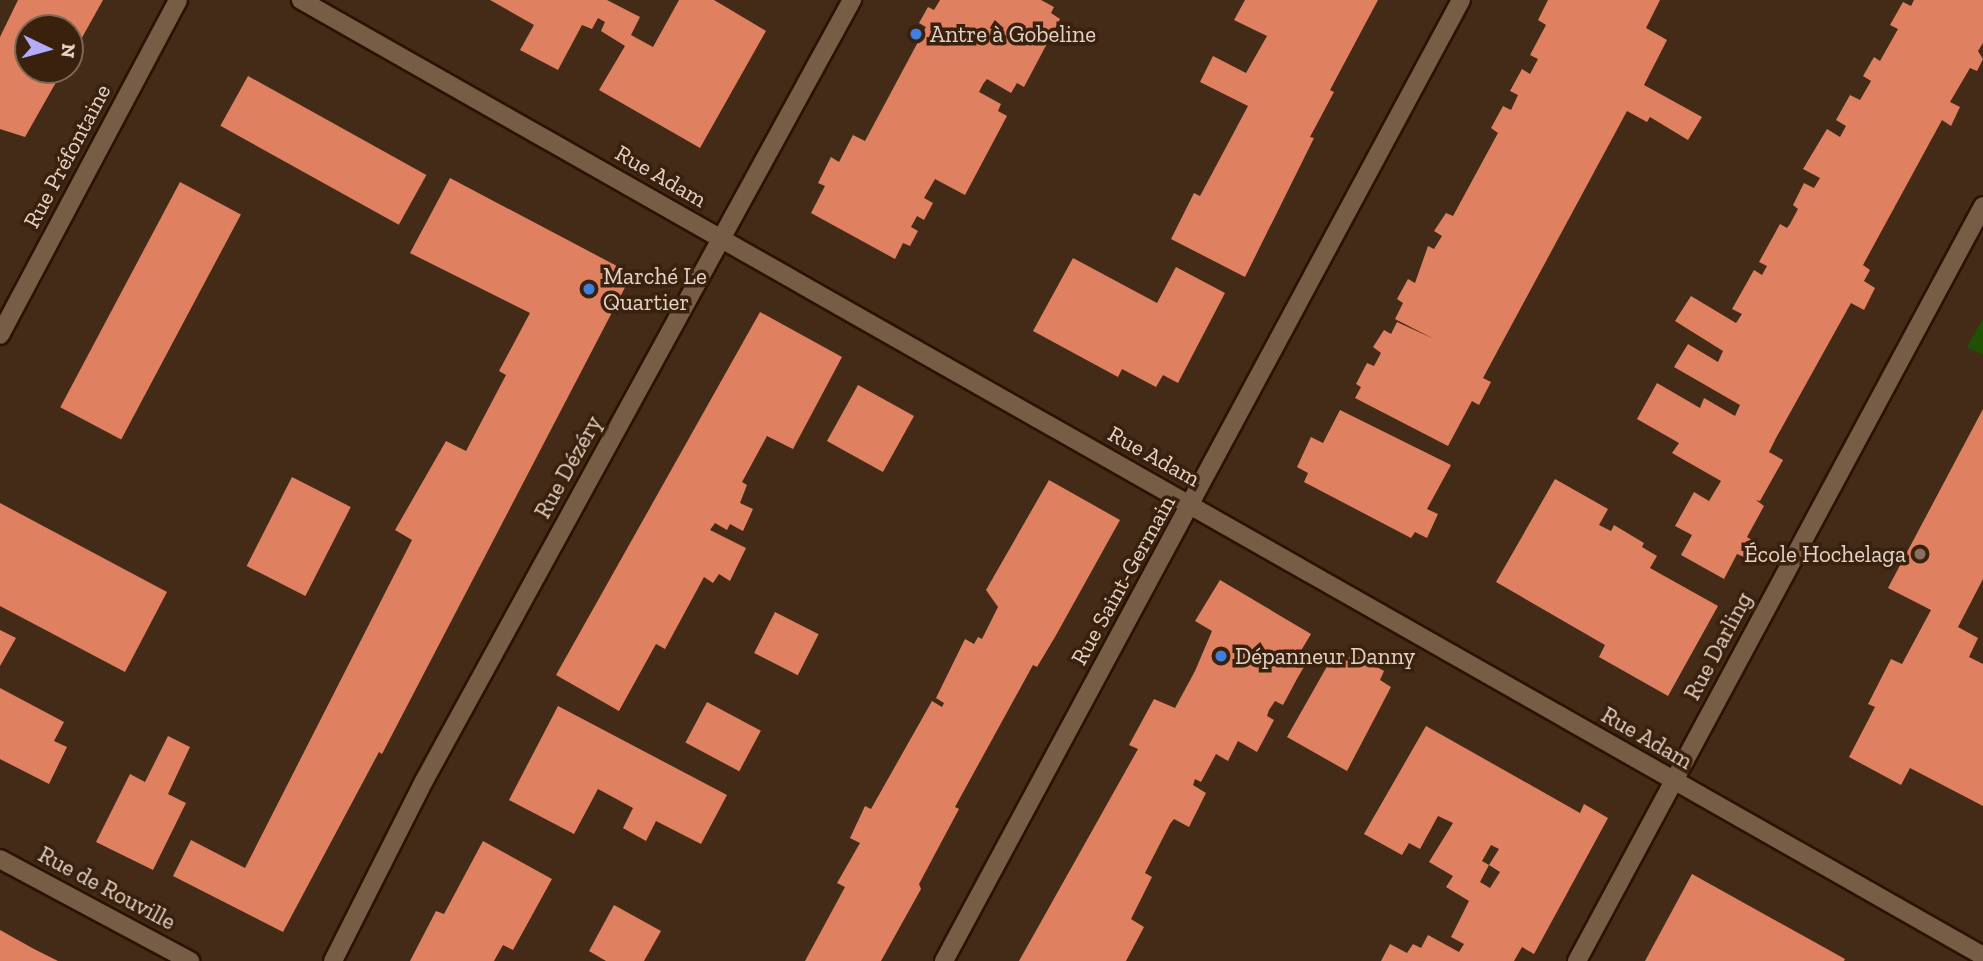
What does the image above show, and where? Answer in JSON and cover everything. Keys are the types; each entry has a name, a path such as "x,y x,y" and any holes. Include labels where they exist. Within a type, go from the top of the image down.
{"street":[{"name":"Rue Préfontaine","path":"0,335 178,0"},
{"name":"Rue Adam","path":"301,0 1983,956"},
{"name":"Rue Dézéry","path":"333,961 424,781 852,0"},
{"name":"Rue Saint-Germain","path":"944,961 1192,505 1461,0"},
{"name":"Rue Darling","path":"1577,961 1983,206"},
{"name":"Rue de Rouville","path":"0,859 190,961"}],"green space":[{"path":"1983,318 1983,355 1967,347"}],"building":[{"path":"18,0 103,0 84,34 84,14 14,14 14,84 55,84 25,137 0,129 0,37"},
{"path":"490,0 607,0 640,17 631,35 653,47 679,0 714,0 766,31 700,148 599,90 625,46 601,31 605,22 598,18 592,29 582,25 558,70 520,50 534,25"},
{"path":"940,0 1041,0 1054,7 1051,13 1060,19 1024,87 1017,83 1011,93 987,79 983,84 979,92 1001,104 998,111 1007,116 965,195 935,179 924,198 933,203 924,220 917,216 911,227 918,231 910,246 903,243 895,259 811,213 825,186 818,183 831,157 839,162 853,135 865,141 926,27 919,23 928,7 934,10"},
{"path":"1245,0 1378,0 1330,90 1334,92 1310,137 1314,138 1245,277 1171,239 1194,193 1200,196 1248,106 1200,82 1213,56 1246,73 1267,36 1234,20"},
{"path":"1548,0 1660,0 1646,28 1667,40 1644,85 1702,117 1688,140 1650,117 1647,122 1627,111 1483,378 1491,382 1479,405 1472,401 1448,446 1355,398 1361,387 1356,384 1367,363 1374,366 1381,353 1373,347 1384,330 1391,334 1397,322 1434,339 1395,319 1403,303 1397,299 1408,279 1415,283 1428,246 1434,249 1442,236 1434,231 1446,213 1453,216 1498,133 1491,128 1503,106 1511,110 1518,95 1510,91 1522,69 1530,74 1538,59 1530,55 1546,25 1538,20"},
{"path":"1914,0 1983,0 1983,43 1978,51 1983,59 1977,71 1970,68 1950,102 1960,107 1951,126 1942,120 1863,265 1870,270 1864,281 1875,288 1864,310 1851,303 1769,452 1783,460 1760,501 1756,500 1764,506 1747,537 1753,541 1744,557 1737,554 1724,579 1681,555 1692,535 1675,526 1694,492 1709,501 1721,481 1672,453 1679,443 1637,419 1657,383 1700,408 1704,398 1735,416 1740,405 1674,367 1688,344 1718,362 1723,351 1675,321 1691,296 1736,323 1742,314 1732,309 1754,270 1762,275 1767,266 1759,262 1780,224 1787,228 1790,224 1798,209 1793,205 1804,183 1814,188 1820,178 1803,169 1827,129 1840,137 1846,126 1836,120 1850,95 1860,100 1871,81 1863,76 1874,57 1880,61 1898,29 1890,25 1903,2 1911,6"},
{"path":"248,76 426,175 399,225 220,126"},
{"path":"450,178 632,274 382,754 379,752 283,932 173,876 191,840 245,868 412,540 395,530 446,441 466,451 506,375 499,371 530,313 410,253"},
{"path":"180,182 241,214 121,440 60,407"},
{"path":"1073,258 1157,303 1176,267 1225,293 1178,383 1163,375 1156,387 1122,369 1118,377 1033,331"},
{"path":"760,312 842,357 793,449 767,436 742,482 747,485 740,503 753,509 743,531 730,524 727,530 715,523 710,530 746,548 730,581 719,574 713,583 704,577 665,649 656,644 619,711 556,675"},
{"path":"858,385 914,416 883,472 827,441"},
{"path":"1983,409 1983,579 1958,627 1978,638 1969,657 1983,664 1983,806 1910,768 1901,785 1849,757 1875,707 1868,704 1891,659 1902,664 1931,610 1888,588"},
{"path":"1340,410 1451,465 1427,509 1438,514 1427,538 1415,532 1411,538 1304,482 1308,473 1297,467 1311,437 1323,443"},
{"path":"292,477 351,507 305,596 247,566"},
{"path":"1555,479 1608,509 1599,525 1611,531 1614,525 1644,543 1642,547 1657,556 1650,568 1718,606 1668,696 1599,657 1605,645 1496,582"},
{"path":"1049,480 1120,520 1037,667 1033,665 955,807 959,809 919,884 921,889 881,961 805,961 845,887 837,883 860,843 850,838 865,806 871,809 932,701 942,707 944,703 936,698 965,639 974,644 978,637 982,639 998,607 986,590"},
{"path":"0,503 167,592 125,672 0,606"},
{"path":"1220,580 1311,634 1299,654 1308,660 1283,705 1275,701 1269,710 1267,716 1274,720 1257,752 1238,741 1228,761 1216,754 1201,782 1195,779 1193,785 1206,793 1189,827 1174,819 1170,824 1145,873 1152,877 1131,919 1144,927 1126,961 1019,961 1138,749 1129,745 1154,699 1175,708 1195,671 1212,631 1195,621"},
{"path":"775,612 819,634 798,675 754,653"},
{"path":"0,630 16,638 0,666"},
{"path":"1352,653 1384,671 1380,680 1391,687 1347,771 1287,737 1334,654 1347,661"},
{"path":"0,688 64,722 54,741 67,747 49,784 0,759"},
{"path":"707,702 761,731 739,771 685,743"},
{"path":"558,706 727,795 701,844 656,821 646,841 623,828 633,808 598,789 574,834 509,800"},
{"path":"1426,726 1580,813 1584,804 1608,818 1534,954 1522,947 1514,961 1381,961 1390,944 1407,953 1413,944 1421,948 1428,935 1459,952 1464,944 1451,937 1469,901 1446,887 1453,876 1429,862 1453,823 1438,816 1420,849 1409,843 1402,855 1364,834","holes":["1491,845 1499,849 1489,865 1482,861","1489,865 1500,872 1490,888 1480,882"]},
{"path":"168,736 190,747 168,794 186,803 153,870 96,842 130,774 145,782"},
{"path":"483,841 552,879 513,950 503,945 494,961 410,961 436,911 444,914"},
{"path":"1692,874 1845,959 1844,961 1645,961"},
{"path":"614,905 661,931 644,961 606,961 589,951"},
{"path":"0,930 34,949 58,961 0,961"}],"place":[{"name":"Antre à Gobeline","path":"916,34"},
{"name":"Marché Le Quartier","path":"589,289"},
{"name":"École Hochelaga","path":"1920,554"},
{"name":"Dépanneur Danny","path":"1221,656"}]}
